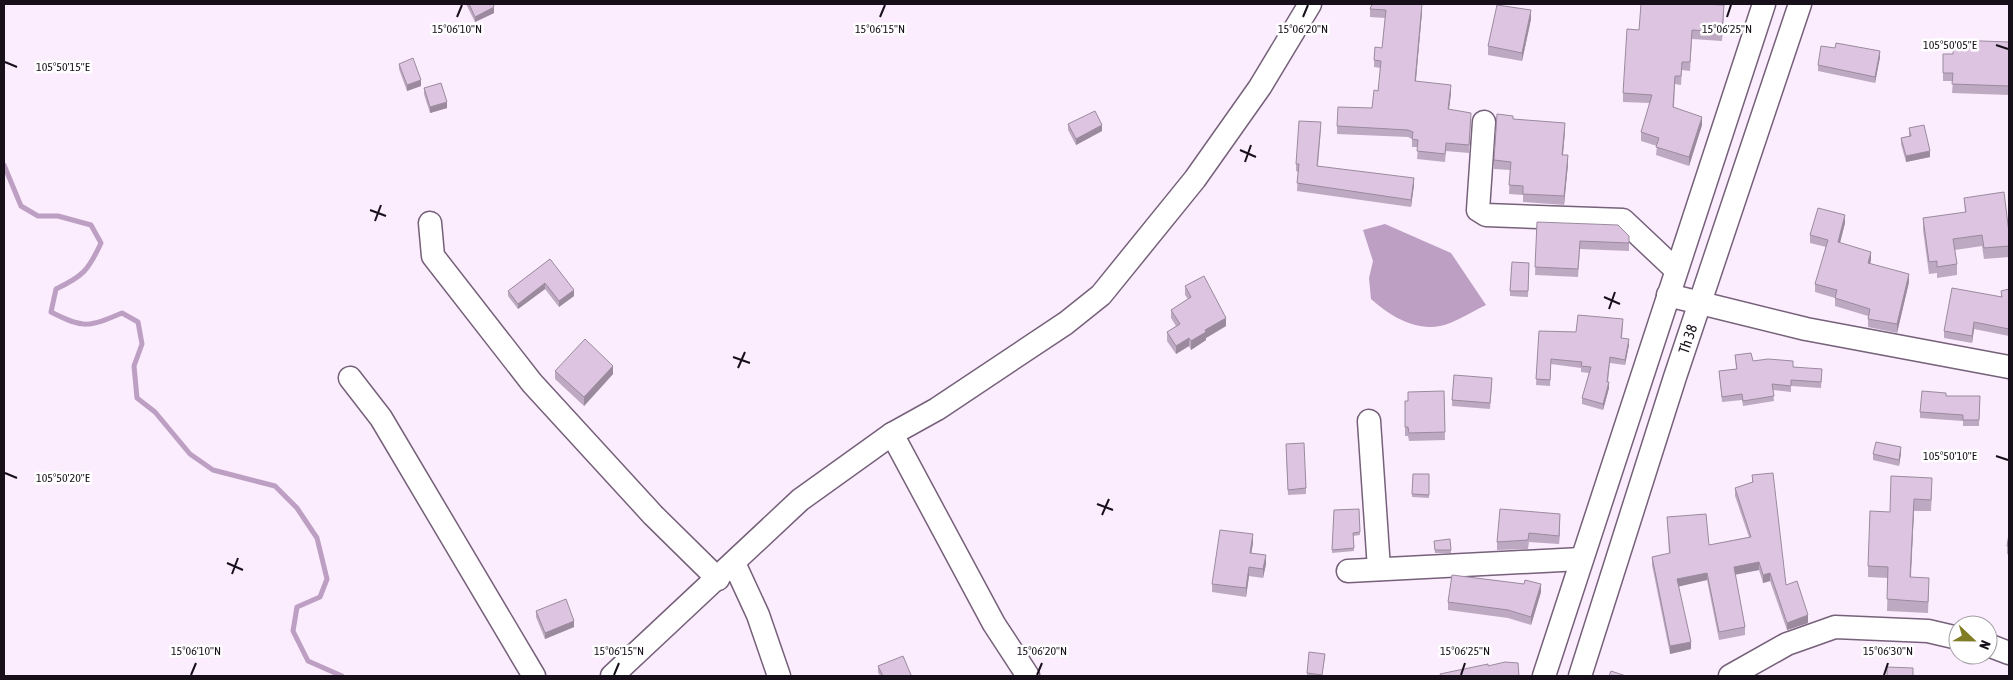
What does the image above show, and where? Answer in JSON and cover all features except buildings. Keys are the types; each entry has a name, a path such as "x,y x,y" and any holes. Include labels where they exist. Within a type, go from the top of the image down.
{"street":[{"path":"1544,676 1764,4"},
{"name":"Th 38","path":"1580,676 1700,303 1800,4"},
{"path":"612,676 718,579 800,500 892,434 937,408 1066,322 1101,295 1195,179 1260,87 1307,5"},
{"path":"1484,122 1478,210 1486,215 1623,220 1676,270"},
{"path":"430,223 433,256 532,383 652,515 718,579"},
{"path":"1668,295 1806,329 2009,367"},
{"path":"350,378 380,418 534,676"},
{"path":"1369,421 1379,569"},
{"path":"892,434 994,624 1028,676"},
{"path":"1348,571 1581,559"},
{"path":"734,563 758,615 779,676"},
{"path":"1730,676 1787,644 1835,626 1928,631 1948,636"}],"shaded area":[{"path":"1385,224 1451,253 1486,305 1451,323 1430,327 1411,324 1394,316 1378,305 1371,299 1369,278 1373,261 1363,230"}],"waterway":[{"path":"4,165 21,206 38,216 58,216 91,225 101,243 84,272 56,289 51,312 71,321 86,324 102,321 122,313 138,322 142,344 134,366 137,398 155,412 190,454 213,470 275,486 297,508 317,538 327,579 320,597 297,607 293,631 308,661 342,676"}]}
